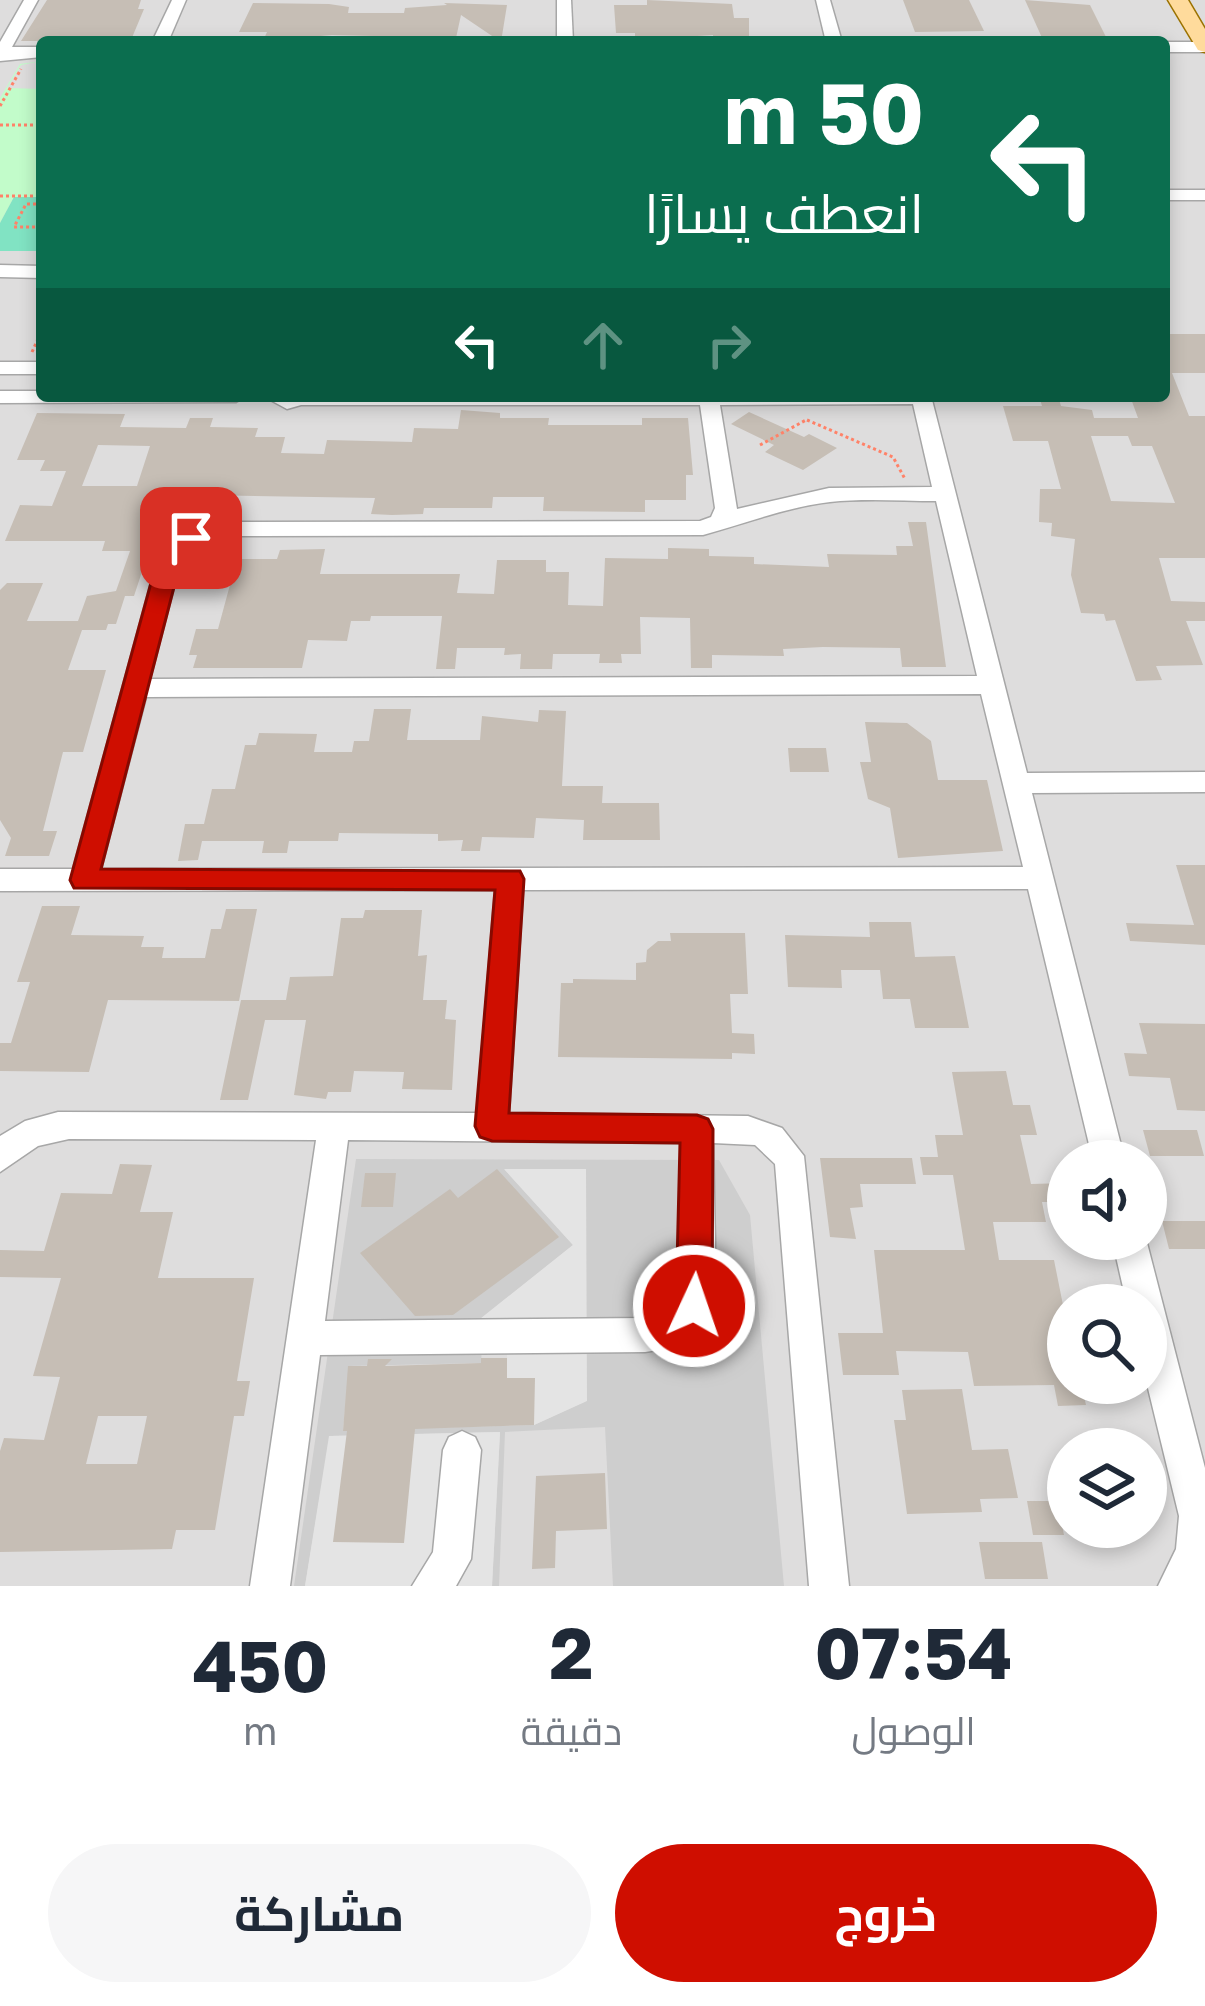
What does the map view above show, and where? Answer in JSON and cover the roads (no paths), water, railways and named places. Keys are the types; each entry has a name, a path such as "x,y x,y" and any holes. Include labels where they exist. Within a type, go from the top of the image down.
{"main road":[{"path":"1178,0 1205,46"}],"street":[{"path":"31,0 1,54 35,57"},
{"path":"163,36 179,0"},
{"path":"564,0 565,36"},
{"path":"823,0 832,36"},
{"path":"1170,47 1205,46"},
{"path":"1170,195 1205,195"},
{"path":"0,272 36,272"},
{"path":"0,368 36,368"},
{"path":"2,401 36,400"},
{"path":"710,402 724,515"},
{"path":"745,402 806,409 873,402"},
{"path":"922,402 1104,1140"},
{"path":"84,880 170,557 182,543 202,533 225,529 692,529 712,525 724,515 750,516 829,495 945,494"},
{"path":"135,688 992,685"},
{"path":"1016,784 1205,782"},
{"path":"0,880 1039,878"},
{"path":"492,1126 510,879"},
{"path":"0,1174 40,1142 81,1124"},
{"path":"0,1158 27,1134 81,1124 707,1130 764,1155 794,1196 830,1586"},
{"path":"271,1586 334,1127"},
{"path":"304,1338 645,1335 675,1328 694,1306 698,1292 707,1130"},
{"path":"1167,1391 1201,1528 1178,1586"},
{"path":"432,1586 452,1559 462,1450"}]}
